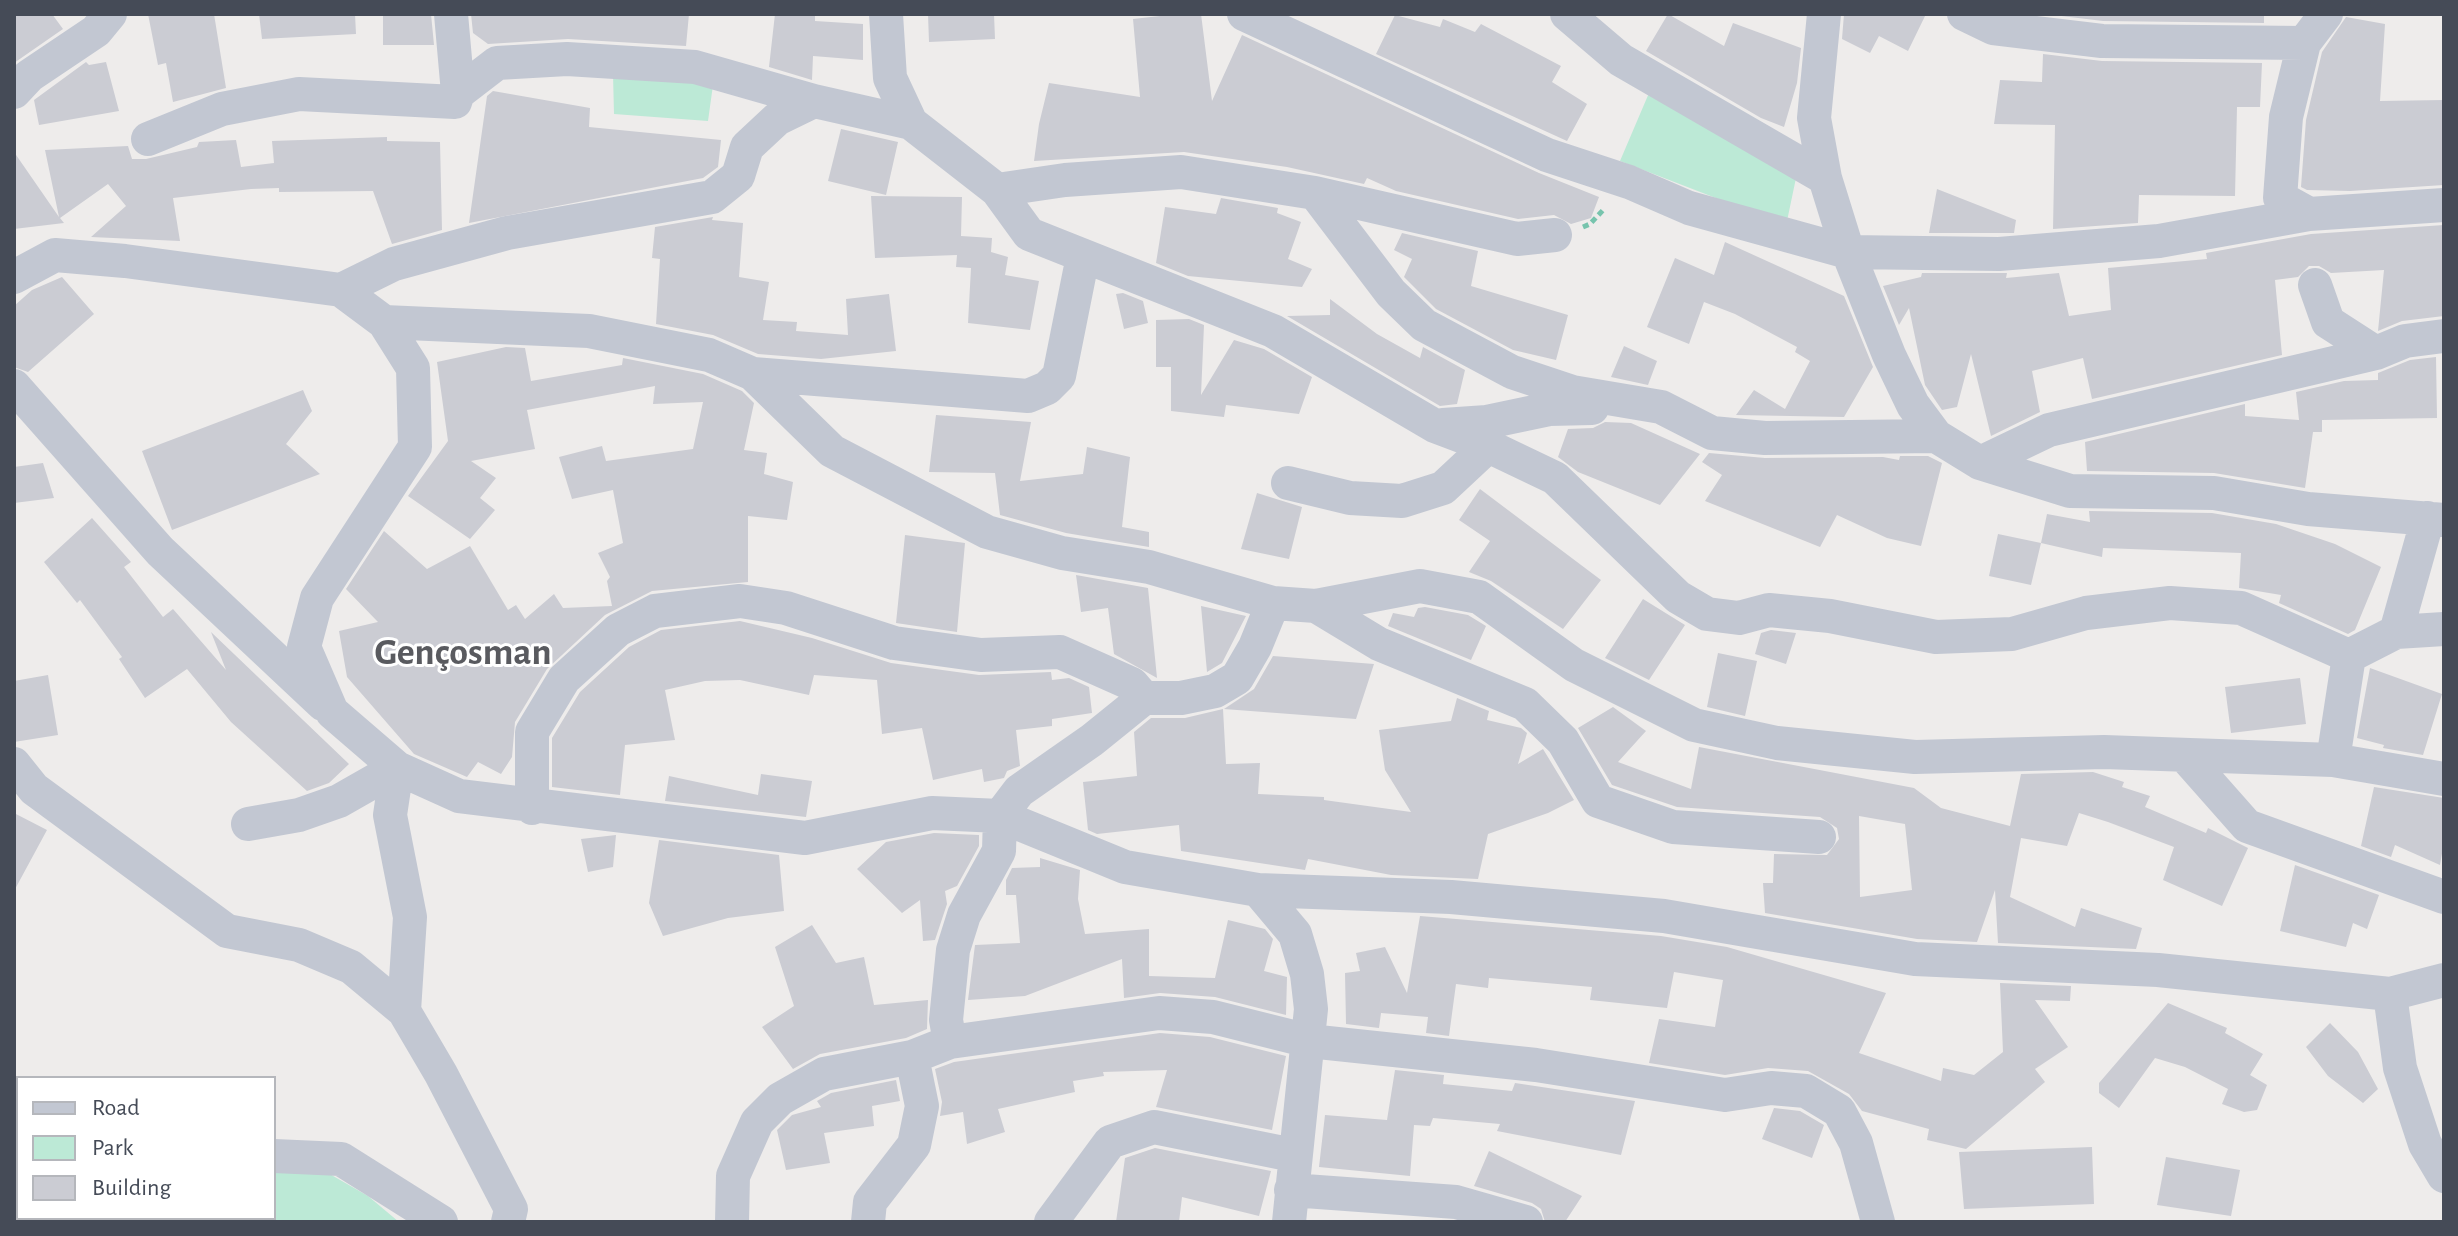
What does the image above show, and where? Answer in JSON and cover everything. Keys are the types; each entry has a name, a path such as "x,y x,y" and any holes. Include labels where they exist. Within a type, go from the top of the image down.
{"street":[{"path":"14,92 29,76 96,31 110,14"},
{"path":"148,139 222,109 299,94 455,102 458,93 451,14"},
{"path":"886,14 890,78 911,123"},
{"path":"1244,14 1547,155 1629,182 1689,208 1848,252 2029,251 2159,241 2309,214 2444,205"},
{"path":"1567,14 1621,60 1825,178"},
{"path":"1824,14 1814,118 1825,178 1848,252 1913,405 1936,436 1980,463 2070,491 2214,493 2308,509 2436,519 2396,632"},
{"path":"1964,14 1993,28 2102,41 2304,43"},
{"path":"2309,214 2280,198 2286,117 2304,43 2326,14"},
{"path":"458,93 497,63 567,59 695,67 814,101 911,123 997,190 1029,234 1273,331 1435,426 1488,446 1555,478 1678,597 1707,614 1739,618 1769,610 1815,614 1936,637 2012,634 2086,613 2170,603 2241,608 2349,656"},
{"path":"341,290 394,264 507,233 712,197 738,176 747,147 777,119 814,101"},
{"path":"997,190 1065,180 1181,172 1315,193 1517,239 1555,235"},
{"path":"1315,193 1391,293 1424,325 1512,372 1572,392 1661,407 1712,433 1765,438 1880,440 1936,436"},
{"path":"14,277 55,255 125,261 341,290 384,322 413,368 415,447 317,598 304,647 332,712"},
{"path":"384,322 589,331 709,355 753,374 1028,396 1047,388 1059,376 1083,256"},
{"path":"2315,285 2328,322 2376,353"},
{"path":"1980,463 2049,430 2376,353 2405,341 2444,336"},
{"path":"753,374 832,451 987,532 1062,553 1149,567 1273,603 1316,606 1420,586 1479,597 1574,665 1694,725 1777,743 1915,757 2104,752 2333,760 2444,779"},
{"path":"14,386 160,551 332,712 397,768 459,796 532,808 805,838 932,813 1000,816 1125,867 1258,890 1553,905 1664,916 1915,959 2158,970 2390,994 2444,980"},
{"path":"1435,426 1487,422 1549,409 1661,407"},
{"path":"1288,483 1350,498 1402,501 1443,488 1488,446"},
{"path":"532,808 532,732 564,679 618,630 655,611 740,601 786,608 894,643 981,655 1060,652 1132,684 1144,698"},
{"path":"950,1042 946,1020 953,950 964,915 999,851 1000,816 1019,791 1092,740 1144,698 1181,698 1215,691 1237,678 1255,647 1273,603"},
{"path":"1316,606 1379,644 1525,704 1563,741 1598,801 1673,827 1819,837"},
{"path":"2349,656 2396,632 2444,629"},
{"path":"2333,760 2349,656"},
{"path":"2186,757 2247,826 2444,897"},
{"path":"14,764 34,789 227,931 299,945 351,967 404,1011 441,1074 511,1209 508,1222"},
{"path":"248,824 299,815 339,801 397,768"},
{"path":"397,768 390,815 410,917 404,1011"},
{"path":"1258,890 1295,934 1307,974 1309,1041 1293,1155 1290,1206 1456,1202 1526,1222"},
{"path":"2390,994 2400,1068 2425,1144 2444,1176"},
{"path":"732,1222 733,1176 757,1122 780,1099 824,1074 912,1057 950,1042 1159,1013 1213,1017 1309,1041 1536,1065 1725,1095 1771,1088 1806,1091 1839,1111 1856,1143 1878,1222"},
{"path":"868,1222 870,1202 914,1145 922,1106 912,1057"},
{"path":"1051,1222 1110,1142 1154,1127 1293,1155"},
{"path":"276,1156 341,1159 441,1222"}],"path":[{"path":"1555,235 1590,224 1629,182"}],"green space":[{"path":"613,74 713,85 708,121 614,114"},
{"path":"1649,93 1796,178 1787,221 1721,200 1620,161"},
{"path":"276,1143 368,1196 399,1222 134,1220 276,1220"}],"building":[{"path":"14,14 52,14 63,29 14,63"},
{"path":"148,14 214,14 226,88 173,102 166,63 158,65"},
{"path":"259,14 355,14 356,34 262,39"},
{"path":"383,14 431,14 434,45 383,45"},
{"path":"471,14 689,14 686,46 568,39 488,44 473,33"},
{"path":"775,14 815,14 815,21 863,24 863,60 813,56 812,80 769,67"},
{"path":"928,14 994,14 995,39 929,42"},
{"path":"1201,14 1212,101 1242,35 1539,173 1599,197 1591,218 1571,224 1554,215 1518,219 1396,191 1367,178 1364,184 1287,167 1184,152 1034,161 1049,83 1140,97 1133,19"},
{"path":"1668,14 1724,46 1733,23 1801,48 1797,83 1784,127 1761,118 1646,51"},
{"path":"1844,14 1926,14 1908,51 1879,36 1870,53 1842,39"},
{"path":"2045,14 2264,14 2264,23 2103,21"},
{"path":"1395,15 1440,27 1443,19 1475,32 1481,24 1561,66 1552,82 1587,104 1567,141 1376,54"},
{"path":"2346,17 2385,24 2380,101 2444,100 2444,185 2350,191 2307,190 2301,187 2306,120 2322,52"},
{"path":"2043,54 2102,61 2262,63 2260,107 2237,107 2235,196 2139,195 2138,223 2053,229 2055,125 1994,124 2000,80 2042,82"},
{"path":"86,62 89,65 106,62 119,111 39,125 34,100"},
{"path":"493,91 590,108 589,127 721,140 718,167 703,178 469,223 487,96"},
{"path":"841,129 898,142 886,195 828,181"},
{"path":"387,137 387,141 440,142 442,230 392,244 373,191 279,192 279,188 173,198 180,241 91,237 126,206 108,184 60,218 64,223 14,229 14,152 59,217 45,150 128,146 132,159 146,159 197,147 199,142 236,140 241,167 274,163 272,141"},
{"path":"1937,189 2016,220 2014,233 1929,233"},
{"path":"871,196 962,197 961,236 992,238 991,252 1008,257 1005,275 1039,281 1030,330 968,323 971,268 956,267 957,255 875,258"},
{"path":"1221,198 1278,208 1277,213 1301,222 1288,259 1312,269 1302,287 1188,276 1156,263 1165,207 1216,214"},
{"path":"713,217 712,220 743,223 739,277 769,282 763,320 797,322 796,331 848,335 846,299 889,294 896,351 821,359 758,354 713,335 656,324 660,259 652,258 655,227"},
{"path":"2444,225 2444,316 2402,321 2378,331 2384,270 2331,273 2319,266 2309,266 2298,277 2275,280 2282,355 2092,399 2083,358 2032,371 2040,412 1991,436 1971,354 1957,407 1942,410 1925,385 1909,308 1899,325 1883,286 1921,277 1922,273 2007,273 2006,278 2059,273 2069,316 2111,310 2108,268 2207,259 2206,253 2311,234"},
{"path":"1402,233 1478,251 1471,286 1568,315 1556,360 1513,350 1436,309 1404,277 1412,259 1394,250"},
{"path":"1725,242 1844,296 1873,367 1844,417 1736,415 1754,390 1785,409 1810,361 1795,352 1797,347 1735,314 1704,302 1689,344 1647,327 1675,258 1714,275"},
{"path":"62,277 94,314 28,372 14,367 14,306 32,290"},
{"path":"1123,293 1143,301 1148,323 1124,329 1116,294"},
{"path":"1330,299 1377,334 1420,358 1423,347 1465,370 1457,404 1440,406 1287,316 1330,315"},
{"path":"1189,319 1204,325 1201,395 1234,340 1264,349 1312,377 1299,414 1226,405 1224,417 1171,411 1171,367 1156,367 1156,320"},
{"path":"1624,346 1657,361 1648,385 1611,377"},
{"path":"506,347 525,348 531,381 622,365 623,358 703,374 742,391 754,403 744,450 767,453 764,474 793,482 787,520 748,516 748,582 652,591 605,615 547,669 515,722 512,757 501,774 478,762 467,777 414,754 347,677 339,631 378,622 346,589 384,531 427,569 470,546 508,610 516,605 525,619 554,594 563,608 612,606 607,581 610,577 598,553 623,543 613,490 572,499 559,457 602,446 606,461 693,449 703,402 653,404 655,386 527,410 535,449 471,461 496,478 480,498 495,510 470,539 408,496 448,441 437,362"},
{"path":"2436,357 2437,418 2322,420 2322,432 2313,432 2305,488 2214,473 2087,471 2085,442 2245,404 2245,416 2299,420 2296,392 2344,381 2378,380 2378,373 2410,360"},
{"path":"303,390 312,411 286,444 320,474 172,530 142,451"},
{"path":"936,415 1031,422 1020,481 1083,474 1087,447 1130,457 1122,527 1149,532 1149,547 1066,533 1000,515 995,473 929,472"},
{"path":"1605,422 1631,423 1700,454 1660,505 1578,472 1558,457 1568,429 1593,428"},
{"path":"1709,453 1765,458 1883,457 1899,460 1900,456 1928,456 1942,463 1921,546 1887,538 1837,515 1820,547 1705,501 1722,475 1702,462"},
{"path":"43,463 54,498 14,503 14,467"},
{"path":"1480,489 1601,580 1563,629 1491,581 1469,572 1490,541 1459,520"},
{"path":"1257,493 1302,507 1289,559 1241,549"},
{"path":"2089,511 2212,513 2276,524 2335,544 2381,567 2355,630 2348,634 2279,603 2281,595 2239,588 2241,553 2103,548 2102,557 2041,543 2047,514 2090,522"},
{"path":"92,518 131,562 124,567 163,617 173,609 226,670 211,632 349,764 329,783 307,791 231,722 187,669 145,698 119,659 122,657 80,600 77,603 44,562"},
{"path":"1998,534 2041,543 2031,585 1989,576"},
{"path":"905,535 965,543 957,632 896,623"},
{"path":"1076,575 1148,588 1157,678 1114,654 1108,608 1081,612"},
{"path":"1643,599 1685,625 1649,680 1605,658"},
{"path":"1201,606 1246,616 1222,663 1207,672"},
{"path":"1418,608 1468,615 1486,626 1471,660 1388,626 1393,613 1414,617"},
{"path":"740,621 812,638 891,663 979,675 1051,672 1052,680 1069,678 1089,687 1092,713 1052,719 1052,726 1016,730 1020,766 1007,771 1004,778 984,782 982,769 933,780 922,728 882,734 877,680 814,675 809,695 740,680 705,681 665,690 675,740 625,745 620,795 552,787 552,738 580,692 629,647 661,630"},
{"path":"1771,630 1796,633 1786,664 1755,654 1761,633"},
{"path":"1718,653 1757,661 1745,716 1707,707"},
{"path":"1273,656 1374,664 1356,719 1224,709 1254,689"},
{"path":"2370,668 2442,694 2423,755 2383,748 2384,745 2357,738"},
{"path":"48,675 58,735 14,742 14,681"},
{"path":"2300,678 2306,724 2231,733 2225,687"},
{"path":"1457,698 1489,711 1487,720 1521,728 1527,733 1518,764 1543,749 1574,800 1548,813 1488,834 1478,879 1391,875 1308,859 1305,870 1181,851 1179,825 1097,834 1088,830 1083,782 1137,776 1134,732 1151,718 1185,718 1223,709 1226,764 1260,763 1258,794 1324,797 1324,800 1411,812 1385,770 1379,730 1451,721"},
{"path":"1613,707 1646,731 1618,762 1691,789 1699,747 1914,788 1941,808 2010,826 2021,774 2093,772 2124,782 2122,787 2150,796 2145,807 2206,833 2208,828 2248,848 2222,906 2163,880 2174,847 2108,822 2079,813 2067,846 2021,838 2010,897 2075,927 2081,908 2142,928 2136,949 1998,943 1995,890 1977,942 1917,939 1765,913 1763,883 1773,883 1774,854 1827,855 1839,839 1837,828 1820,817 1677,807 1612,785 1578,728","holes":["1859,816 1905,824 1912,890 1860,897"]},
{"path":"761,774 812,781 806,817 665,801 669,776 758,795"},
{"path":"2374,787 2444,798 2444,842 2440,865 2395,845 2391,857 2361,846"},
{"path":"14,813 47,830 14,891"},
{"path":"934,833 979,835 979,846 957,886 945,891 947,904 935,940 923,941 920,900 902,913 857,869 886,842"},
{"path":"616,835 613,867 588,872 581,839"},
{"path":"659,840 779,855 784,911 728,918 663,936 649,903"},
{"path":"1040,858 1080,870 1078,899 1085,934 1149,929 1149,976 1215,978 1228,920 1265,929 1273,939 1264,971 1287,977 1286,1015 1215,997 1160,993 1124,998 1122,959 1025,996 968,1000 975,945 1020,943 1016,895 1006,895 1006,880 1012,868 1040,867"},
{"path":"2295,865 2379,895 2367,929 2353,923 2346,947 2280,931"},
{"path":"1420,916 1661,936 1727,947 1886,993 1859,1053 1941,1081 1943,1068 1974,1075 2003,1052 2000,983 2071,986 2070,1001 2035,1000 2068,1047 2035,1069 2045,1082 1966,1149 1927,1140 1929,1129 1862,1111 1849,1094 1808,1071 1768,1068 1725,1075 1649,1063 1659,1019 1715,1027 1723,980 1674,972 1667,1008 1590,1000 1592,987 1489,978 1488,988 1456,984 1449,1036 1426,1033 1428,1017 1381,1013 1379,1028 1346,1024 1345,973 1360,971 1356,953 1385,947 1407,993"},
{"path":"812,925 836,963 864,957 874,1005 928,1000 927,1029 906,1038 820,1054 793,1069 762,1027 794,1006 775,947"},
{"path":"2168,1003 2227,1028 2225,1033 2263,1054 2250,1075 2267,1085 2257,1110 2244,1112 2222,1104 2228,1089 2185,1067 2155,1058 2119,1108 2099,1093 2099,1083"},
{"path":"2330,1023 2358,1052 2378,1089 2363,1103 2328,1076 2306,1047"},
{"path":"1160,1033 1210,1037 1286,1056 1272,1130 1156,1107 1167,1070 1103,1072 1104,1076 1073,1081 1075,1092 998,1109 1005,1132 967,1144 963,1112 940,1116 942,1102 935,1069 954,1062"},
{"path":"1395,1070 1444,1075 1443,1084 1512,1091 1515,1083 1635,1101 1621,1155 1497,1131 1500,1124 1433,1118 1430,1126 1414,1125 1410,1176 1319,1167 1325,1115 1387,1120"},
{"path":"896,1080 900,1101 872,1106 874,1126 824,1133 830,1163 786,1170 777,1130 792,1115 821,1107 817,1101 831,1093"},
{"path":"1774,1108 1800,1111 1824,1125 1812,1158 1762,1139"},
{"path":"2092,1147 2094,1204 1964,1209 1959,1152"},
{"path":"1155,1148 1271,1171 1259,1216 1182,1197 1179,1222 1116,1222 1125,1158"},
{"path":"1489,1151 1582,1196 1565,1222 1545,1222 1541,1209 1532,1203 1474,1186"},
{"path":"2166,1157 2240,1170 2231,1216 2157,1205"}],"district":[{"name":"Gençosman","path":"463,653"}]}
